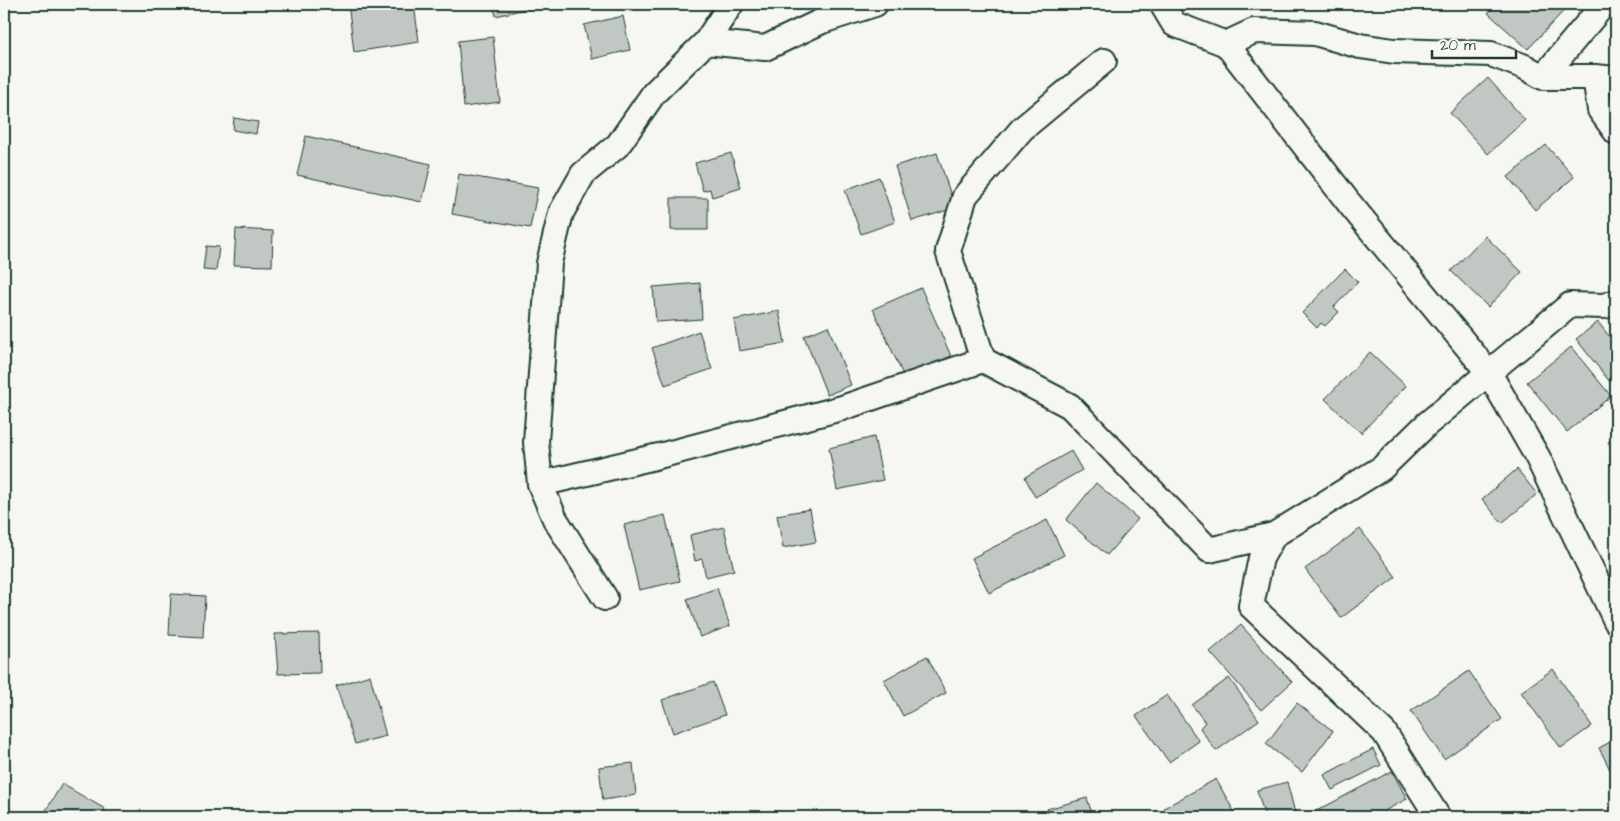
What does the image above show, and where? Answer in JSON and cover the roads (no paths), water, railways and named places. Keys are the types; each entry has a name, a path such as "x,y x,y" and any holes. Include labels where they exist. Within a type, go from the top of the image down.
{"street":[{"path":"605,598 555,519 540,484 536,442 549,263 561,213 583,174 618,145 654,93 706,42 731,4"},
{"path":"706,42 765,48 822,21 875,4"},
{"path":"1162,4 1174,24 1226,44 1349,204 1489,373 1538,458 1616,621"},
{"path":"1543,77 1604,4"},
{"path":"1226,44 1254,31 1315,33 1360,46 1394,51 1491,54 1525,67 1543,77 1606,78 1600,110 1616,132"},
{"path":"1104,61 1022,129 965,196 948,251 984,360 1070,406 1209,550 1274,535 1382,468 1427,424 1570,305 1604,306 1616,302"},
{"path":"540,484 659,456 842,408 984,360"},
{"path":"1274,535 1261,558 1251,606 1384,732 1438,817"}]}
